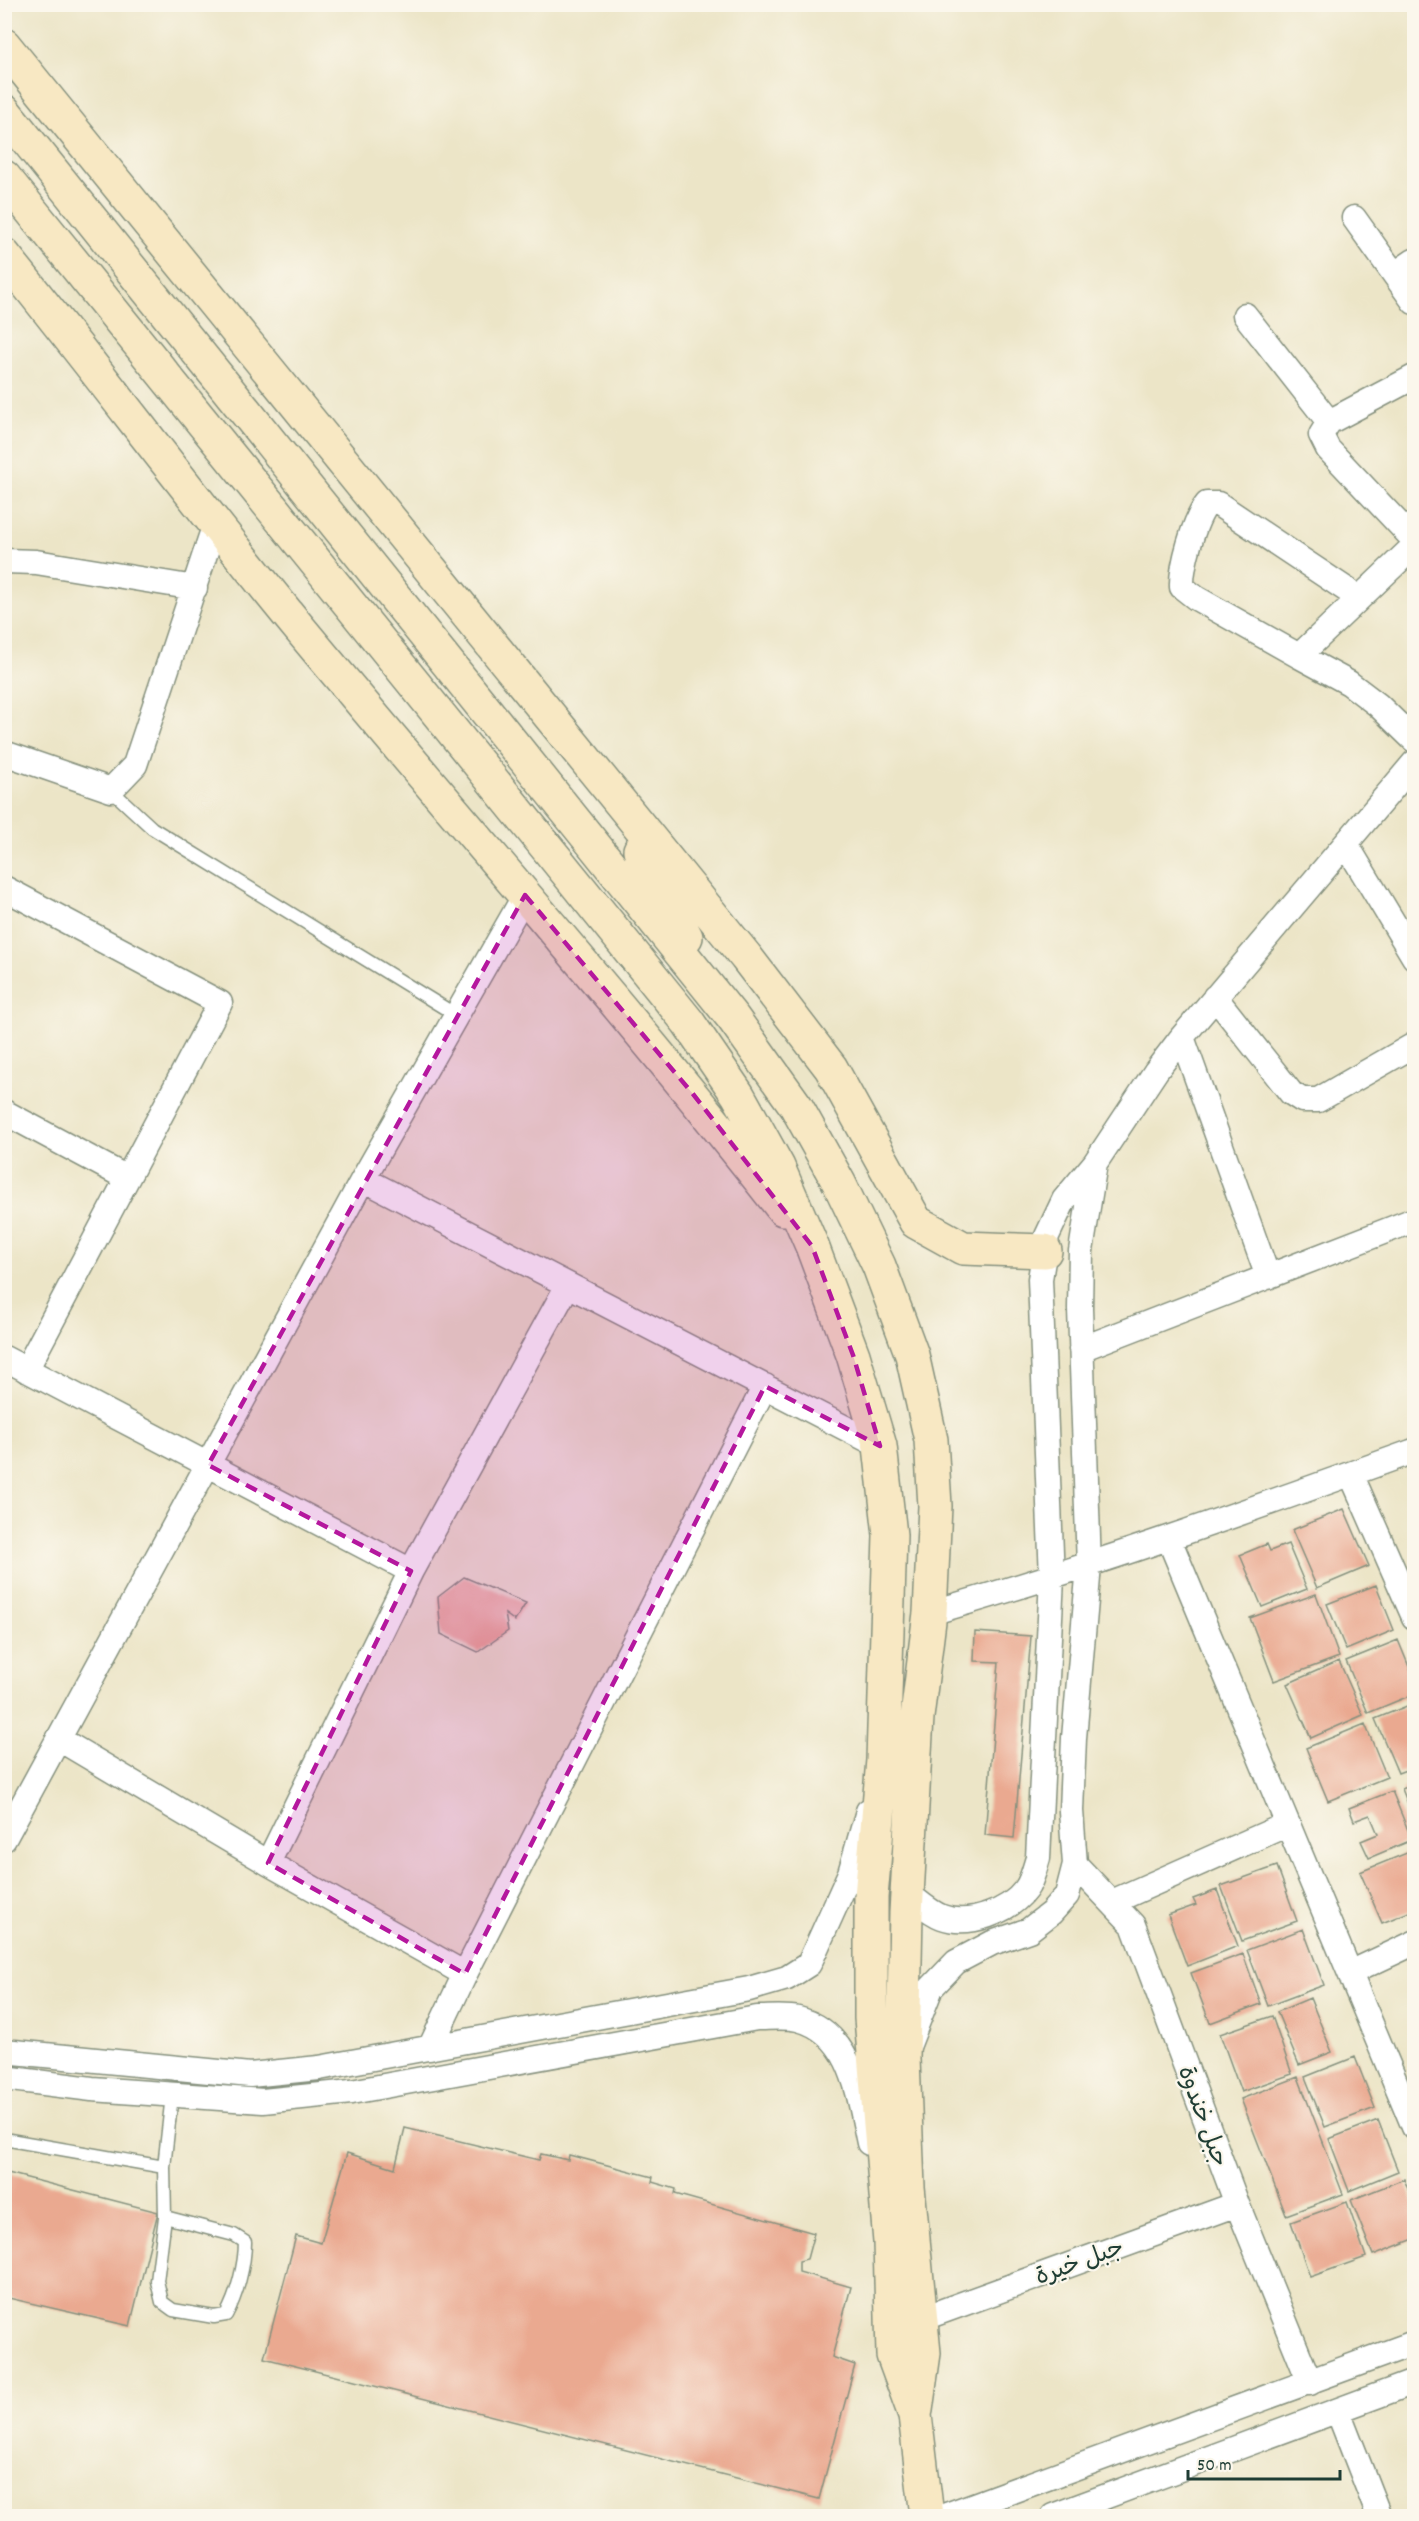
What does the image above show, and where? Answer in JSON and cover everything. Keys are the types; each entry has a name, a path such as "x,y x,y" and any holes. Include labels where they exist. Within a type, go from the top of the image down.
{"main road":[{"path":"4,45 746,957 831,1068 916,1222 963,1248 1045,1251"},
{"path":"4,111 722,1004 796,1106 840,1183 879,1266 912,1355 931,1440 935,1506 930,1613 917,1717 907,1893 903,2059 908,2187 924,2354 915,2415"},
{"path":"4,177 688,1022 738,1095 766,1146 812,1246 853,1355 880,1446 890,1535 883,1760 871,1897 871,2018 890,2242 894,2355 915,2415 927,2517"},
{"path":"4,255 300,630 693,1094 812,1246"},
{"path":"606,785 722,1004"}],"street":[{"path":"1354,218 1414,302"},
{"path":"1395,274 1414,261"},
{"path":"1245,315 1329,422"},
{"path":"1414,377 1329,422 1321,435 1328,449 1414,540"},
{"path":"1359,598 1218,504 1207,504 1200,513 1182,576 1182,587 1196,598 1349,683 1378,705 1414,740"},
{"path":"4,753 111,790 135,765 215,524"},
{"path":"1299,656 1414,546"},
{"path":"4,561 36,562 195,588"},
{"path":"907,1893 942,1917 962,1920 985,1918 1007,1905 1027,1889 1038,1858 1052,1578 1040,1279 1047,1236 1064,1200 1095,1163 1156,1071 1182,1037 1414,763"},
{"path":"1346,844 1414,957"},
{"path":"4,888 220,1003 26,1370"},
{"path":"4,1839 363,1179 525,895"},
{"path":"1215,997 1291,1093 1302,1100 1318,1100 1414,1045"},
{"path":"1182,1037 1268,1277"},
{"path":"4,1112 127,1178"},
{"path":"903,2059 931,1988 956,1962 992,1943 1029,1930 1051,1913 1067,1895 1075,1864 1071,1811 1074,1738 1089,1566 1082,1349 1082,1251 1095,1163"},
{"path":"363,1179 880,1446"},
{"path":"1082,1349 1414,1220"},
{"path":"268,1863 411,1571 568,1285"},
{"path":"4,1358 411,1571"},
{"path":"430,2048 465,1974 765,1386"},
{"path":"930,1613 1089,1566 1414,1452"},
{"path":"1351,1474 1414,1617"},
{"path":"1169,1539 1414,2127"},
{"path":"59,1739 268,1863 465,1974"},
{"path":"4,2051 250,2075 319,2068 430,2048 749,1989 787,1978 809,1964 850,1873 883,1760"},
{"path":"1112,1902 1288,1824"},
{"name":"جبل خندوة","path":"1075,1864 1133,1925 1237,2204 1310,2383"},
{"path":"1350,1973 1414,1943"},
{"path":"4,2078 92,2089 263,2101 351,2092 757,2018 798,2018 822,2030 843,2051 855,2077 890,2242"},
{"name":"جبل خيرة","path":"921,2319 1237,2204"},
{"path":"944,2517 1414,2343"},
{"path":"1053,2517 1414,2382"},
{"path":"1338,2410 1379,2517"}],"lane":[{"path":"111,790 152,828 456,1015"},
{"path":"165,2217 234,2235 245,2242 245,2252 232,2303 226,2315 214,2318 173,2310 162,2302 157,2281 165,2217 164,2167 172,2095"},
{"path":"4,2139 164,2167"}],"highlighted area":[{"path":"525,895 693,1094 812,1246 853,1355 880,1446 765,1386 465,1974 268,1863 411,1571 208,1465"}],"building":[{"path":"1414,1486 1414,1511 1406,1489"},
{"path":"1344,1509 1369,1566 1317,1588 1292,1530"},
{"path":"1267,1544 1270,1551 1288,1544 1307,1589 1262,1607 1240,1555"},
{"path":"464,1577 526,1603 515,1621 505,1614 508,1631 478,1652 441,1634 438,1597"},
{"path":"1376,1585 1394,1630 1346,1650 1327,1604"},
{"path":"1316,1594 1339,1657 1274,1681 1250,1618"},
{"path":"975,1632 1031,1636 1014,1838 985,1835 999,1662 974,1661"},
{"path":"1398,1640 1414,1679 1414,1694 1368,1713 1346,1661"},
{"path":"1339,1661 1363,1715 1311,1738 1287,1684"},
{"path":"1414,1703 1414,1767 1398,1773 1375,1719"},
{"path":"1365,1724 1387,1777 1328,1801 1306,1748"},
{"path":"1414,1784 1414,1819 1402,1789"},
{"path":"1392,1791 1412,1840 1369,1858 1361,1841 1378,1834 1370,1815 1354,1821 1349,1808"},
{"path":"1414,1850 1414,1910 1382,1923 1360,1872"},
{"path":"1277,1866 1297,1921 1242,1941 1221,1886"},
{"path":"1217,1890 1238,1946 1187,1966 1168,1915 1196,1905 1193,1899"},
{"path":"1303,1929 1324,1985 1268,2006 1247,1950"},
{"path":"1243,1954 1261,2004 1210,2023 1191,1973"},
{"path":"1310,1998 1332,2052 1299,2065 1277,2012"},
{"path":"1272,2016 1292,2074 1241,2092 1220,2034"},
{"path":"1355,2057 1375,2108 1325,2127 1305,2077"},
{"path":"1298,2077 1343,2194 1286,2215 1241,2099"},
{"path":"1378,2120 1398,2171 1349,2191 1329,2139"},
{"path":"405,2128 539,2160 541,2154 568,2160 569,2155 653,2177 652,2182 676,2189 675,2194 814,2233 807,2259 799,2261 799,2272 851,2287 832,2357 855,2365 819,2499 264,2358 296,2236 321,2243 347,2153 395,2168"},
{"path":"4,2172 158,2212 130,2326 4,2297"},
{"path":"1404,2179 1414,2204 1414,2239 1373,2255 1351,2200"},
{"path":"1347,2202 1366,2257 1310,2277 1291,2222"}]}
